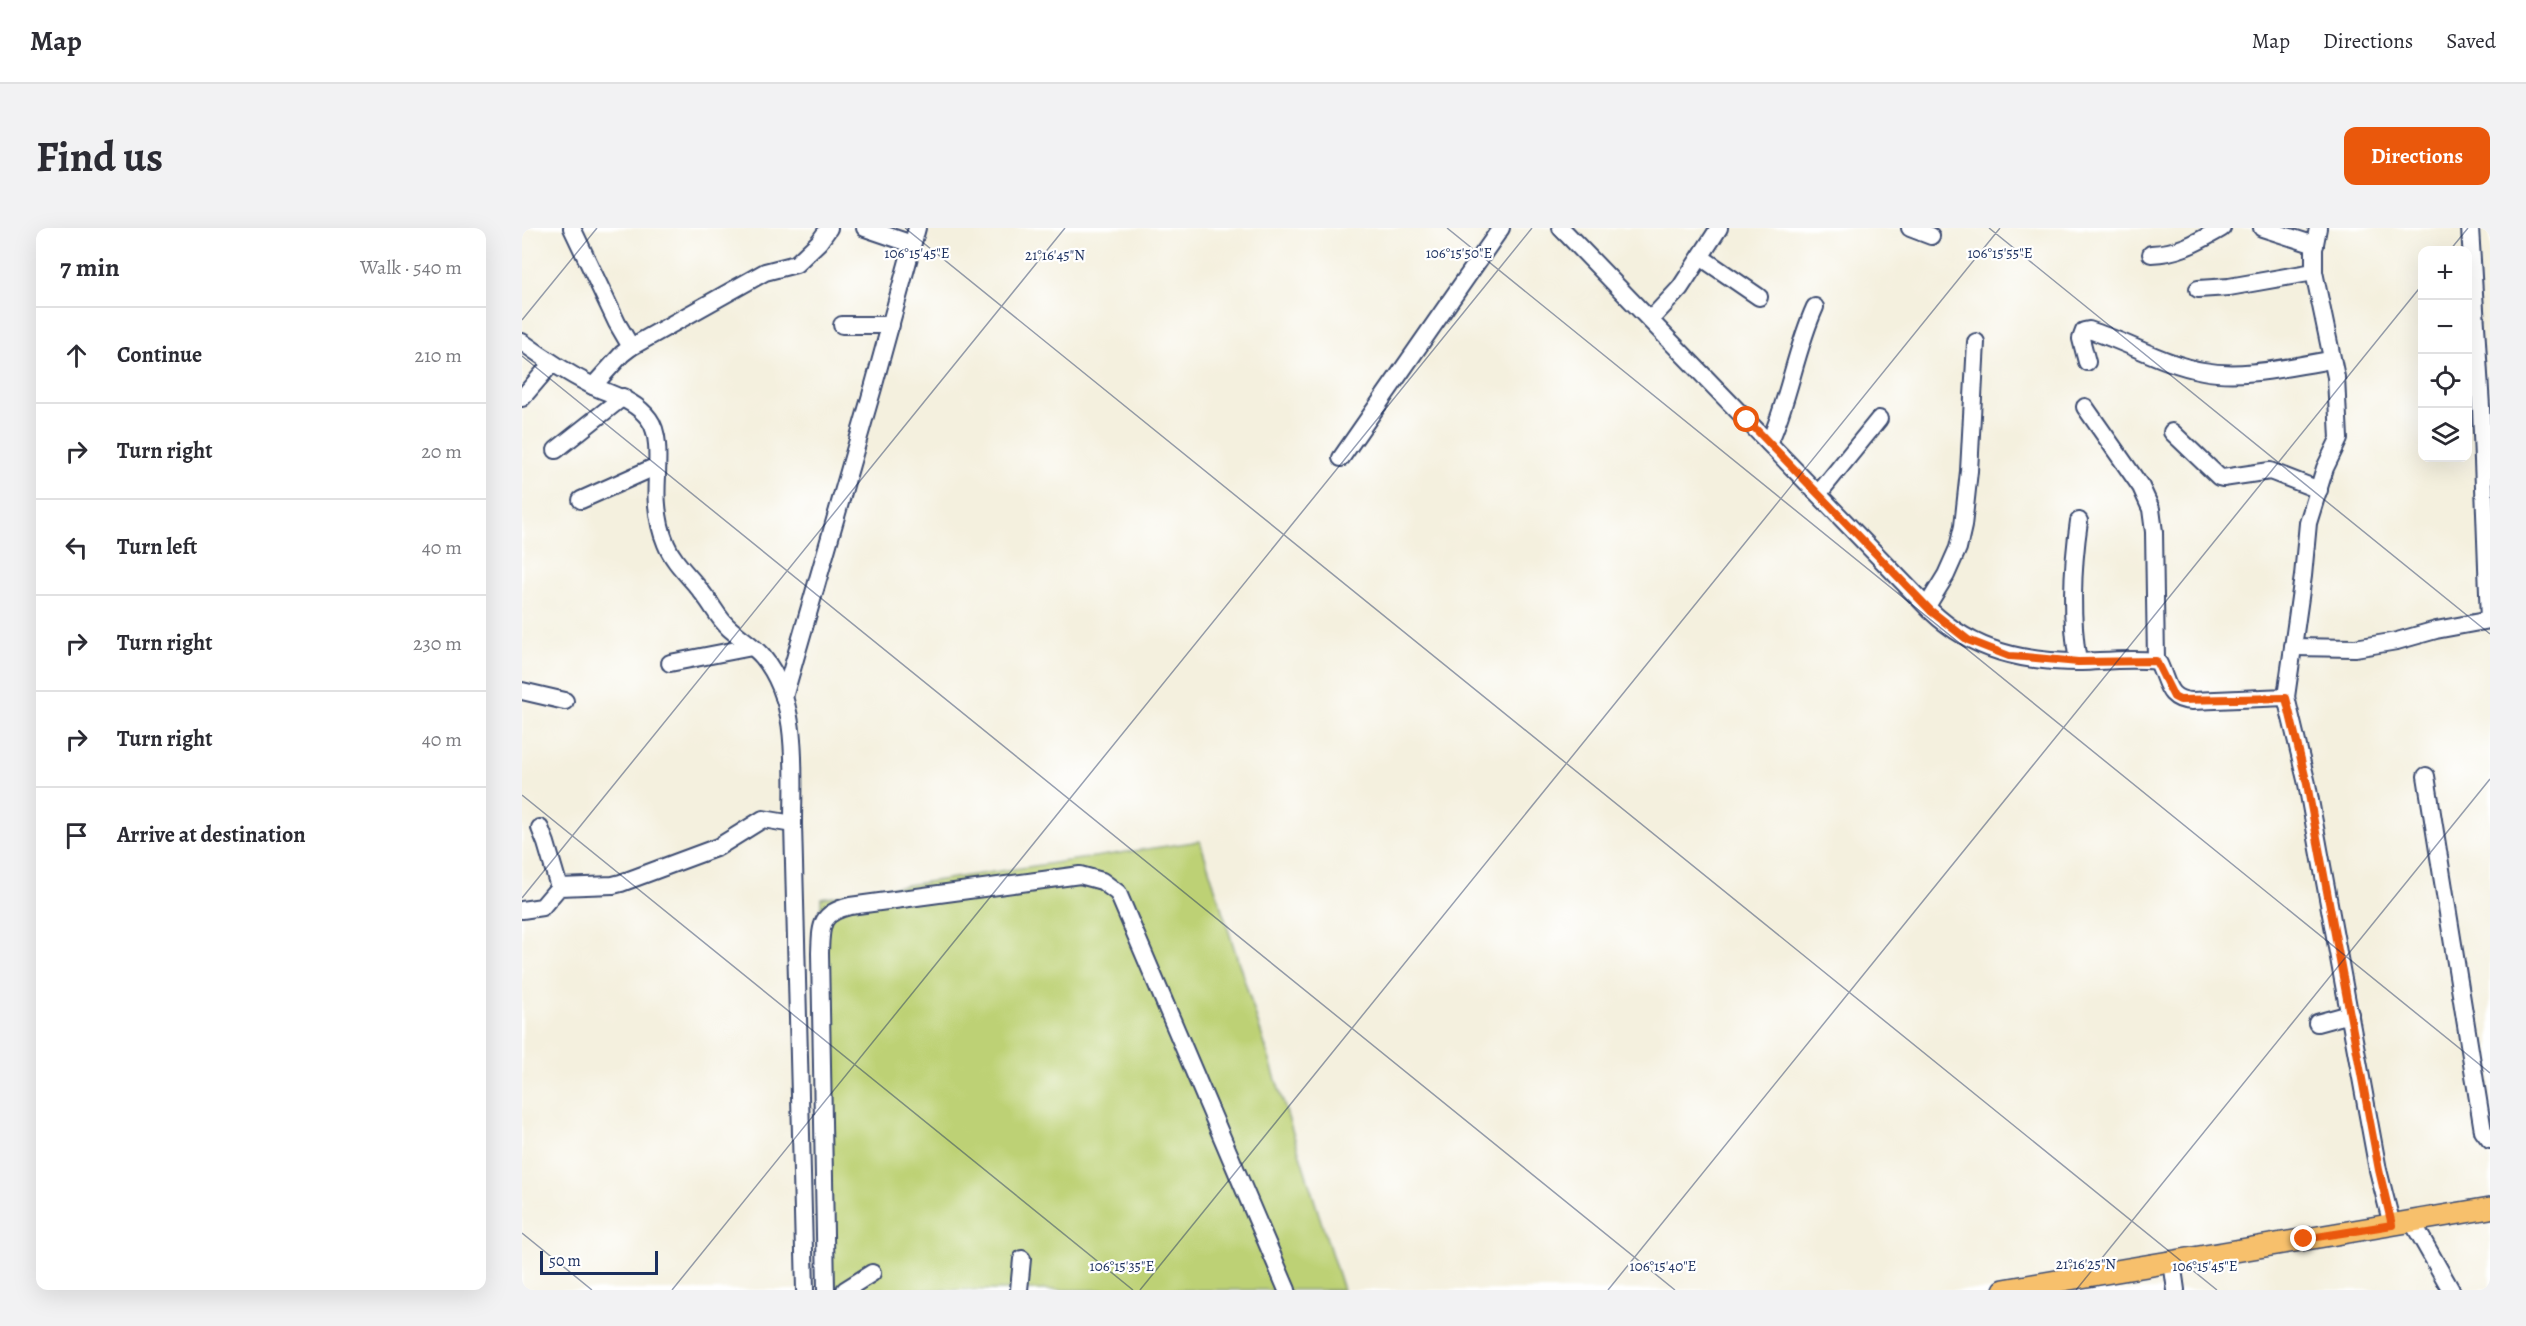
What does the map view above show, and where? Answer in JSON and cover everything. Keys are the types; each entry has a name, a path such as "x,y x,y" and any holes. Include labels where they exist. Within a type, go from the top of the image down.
{"main road":[{"path":"2004,1290 2490,1208"}],"street":[{"path":"572,228 617,323 631,347"},
{"path":"593,386 631,347 765,272 796,264 819,242 829,228"},
{"path":"784,697 891,325 914,236 865,228"},
{"path":"1341,458 1501,228"},
{"path":"1561,228 1927,606 1942,621 1968,640 2009,656 2078,662 2156,661"},
{"path":"1650,320 1680,288 1719,228"},
{"path":"1910,228 1931,236"},
{"path":"2151,254 2178,251 2222,228"},
{"path":"2262,228 2315,245"},
{"path":"2318,228 2314,272 2338,400 2339,439 2308,523 2286,698 2307,784 2379,1170 2402,1223 2451,1290"},
{"path":"2293,647 2355,648 2397,642 2436,630 2490,620 2483,338 2470,228"},
{"path":"1701,258 1759,297"},
{"path":"2198,290 2314,272"},
{"path":"1769,443 1778,424 1807,324 1815,307"},
{"path":"842,326 891,325"},
{"path":"2087,362 2081,339 2084,331 2089,330 2118,339 2173,363 2220,374 2263,371 2332,360"},
{"path":"522,342 552,363 593,386 623,397 639,409 654,428 657,466 656,503 666,545 720,620 752,647 770,667 784,697 792,741 805,1290"},
{"path":"1927,606 1946,575 1958,548 1963,526 1969,471 1976,342"},
{"path":"522,398 552,363"},
{"path":"556,450 623,397"},
{"path":"2085,407 2148,498 2154,532 2156,661 2174,697 2180,700 2286,698"},
{"path":"1819,493 1879,419"},
{"path":"2172,432 2219,477 2270,471 2319,489"},
{"path":"581,500 657,466"},
{"path":"2078,662 2071,613 2072,577 2079,521"},
{"path":"670,663 752,647"},
{"path":"522,691 565,701"},
{"path":"2426,776 2483,1131 2490,1140"},
{"path":"522,910 542,907 559,887 613,885 718,847 764,819 793,824"},
{"path":"540,828 559,887"},
{"path":"826,1290 820,932 827,916 837,909 850,906 1057,876 1080,875 1102,881 1118,893 1287,1290"},
{"path":"2317,1023 2350,1014"},
{"path":"1019,1290 1022,1259"},
{"path":"2172,1262 2176,1290"},
{"path":"845,1290 872,1273"}],"green space":[{"path":"1200,841 1343,1290 825,1290 821,898"}],"route":[{"path":"1747,420 1931,611 1968,640 2009,656 2078,662 2156,661 2174,697 2180,700 2286,698 2307,784 2379,1170 2392,1225 2304,1239"}]}
